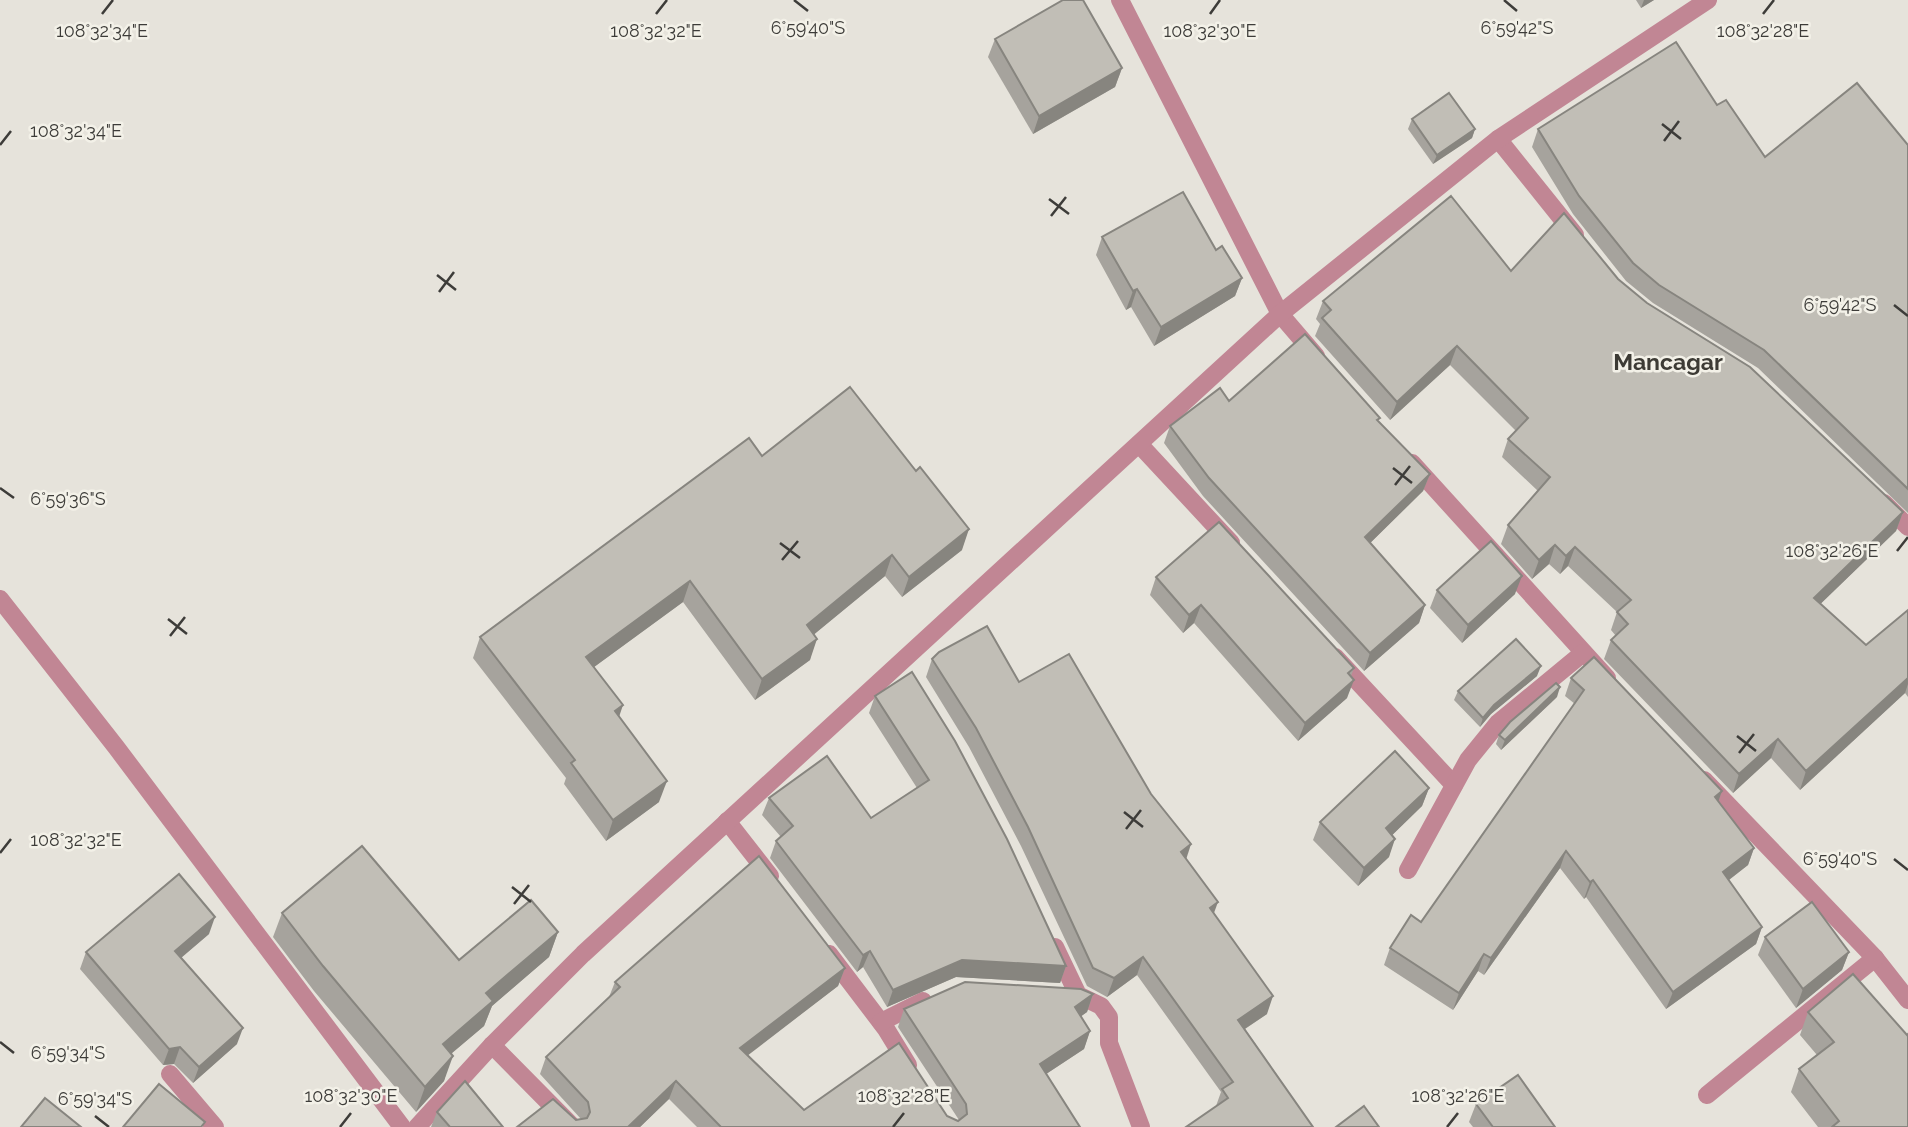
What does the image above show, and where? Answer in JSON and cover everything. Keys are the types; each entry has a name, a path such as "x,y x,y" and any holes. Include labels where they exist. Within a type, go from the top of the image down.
{"street":[{"path":"1120,0 1280,314 1332,373"},
{"path":"417,1127 492,1045 583,954 727,821 906,667 1139,444 1280,314 1498,139 1708,0"},
{"path":"1498,139 1584,246"},
{"path":"1139,444 1241,554"},
{"path":"1408,460 1447,499 1620,692"},
{"path":"1870,488 1908,527"},
{"path":"0,599 117,747 402,1127"},
{"path":"1322,643 1449,780"},
{"path":"1408,870 1449,780 1498,723 1583,653"},
{"path":"1696,771 1875,958 1908,1000"},
{"path":"727,821 784,895"},
{"path":"1045,925 1078,995"},
{"path":"816,937 884,1025 920,1084"},
{"path":"1707,1095 1875,958"},
{"path":"1054,993 1078,995 1101,1006 1111,1022 1109,1043 1140,1127"},
{"path":"884,1025 938,995"},
{"path":"492,1045 573,1127"},
{"path":"170,1074 215,1127"}],"building":[{"path":"1063,0 1083,0 1122,68 1039,116 995,39"},
{"path":"1676,42 1717,105 1726,100 1765,157 1857,83 1908,145 1908,489 1764,350 1659,285 1633,263 1579,196 1538,129"},
{"path":"1449,93 1475,129 1437,155 1412,119"},
{"path":"1183,192 1216,250 1222,246 1242,278 1161,327 1137,289 1133,291 1102,237"},
{"path":"1451,196 1511,271 1564,213 1618,279 1647,303 1750,367 1903,512 1814,598 1866,645 1908,610 1908,678 1806,771 1778,739 1739,774 1611,640 1628,624 1617,612 1631,600 1575,547 1566,556 1555,545 1539,560 1508,525 1550,477 1508,439 1528,418 1457,346 1397,402 1322,318 1331,310 1323,301"},
{"path":"1305,334 1380,418 1377,420 1430,474 1365,537 1425,605 1370,653 1209,478 1170,426 1220,388 1229,401"},
{"path":"850,387 916,471 920,467 969,529 909,577 892,555 807,625 817,639 762,679 690,581 586,657 623,705 615,711 667,781 613,820 571,763 575,760 480,637 749,438 762,456"},
{"path":"1219,522 1354,668 1348,673 1354,680 1305,723 1201,605 1189,615 1156,577"},
{"path":"1491,541 1522,576 1468,625 1437,590"},
{"path":"987,626 1019,682 1069,654 1151,794 1191,844 1181,852 1218,902 1210,908 1273,996 1238,1020 1313,1127 1186,1127 1228,1098 1222,1089 1233,1082 1143,957 1114,978 1093,968 1028,827 976,728 932,659 939,652"},
{"path":"1516,639 1541,666 1494,705 1483,718 1458,691"},
{"path":"1594,657 1722,791 1715,797 1754,848 1723,872 1762,927 1673,992 1593,880 1590,882 1566,851 1491,958 1484,954 1459,993 1390,948 1411,915 1421,922 1584,690 1571,678"},
{"path":"912,672 955,741 1007,839 1066,966 962,960 893,990 870,951 863,955 776,841 793,826 769,798 827,756 871,818 929,780 875,696"},
{"path":"1556,683 1560,687 1505,740 1499,735 1510,722"},
{"path":"1395,751 1429,788 1386,828 1395,839 1364,868 1320,822"},
{"path":"362,846 459,960 531,900 558,932 486,993 493,1001 443,1044 453,1056 425,1087 282,913"},
{"path":"759,856 845,968 740,1048 804,1110 899,1043 947,1116 958,1121 967,1114 966,1104 904,1009 965,982 1081,989 1093,994 1075,1007 1090,1031 1040,1064 1080,1127 721,1127 676,1081 628,1127 517,1127 553,1099 576,1120 587,1118 590,1112 588,1102 546,1057 620,987 615,982"},
{"path":"179,874 215,917 175,951 243,1028 199,1067 180,1047 169,1049 86,952"},
{"path":"1812,902 1849,952 1803,989 1765,937"},
{"path":"1853,974 1908,1034 1908,1127 1832,1127 1839,1121 1799,1069 1834,1042 1808,1012"},
{"path":"1518,1075 1555,1127 1493,1127 1476,1104"},
{"path":"465,1081 503,1127 450,1127 437,1112"},
{"path":"159,1084 205,1122 201,1127 123,1127"},
{"path":"45,1098 81,1127 21,1127"},
{"path":"1364,1106 1379,1127 1336,1127"}],"district":[{"name":"Mancagar","path":"1668,362"}]}
